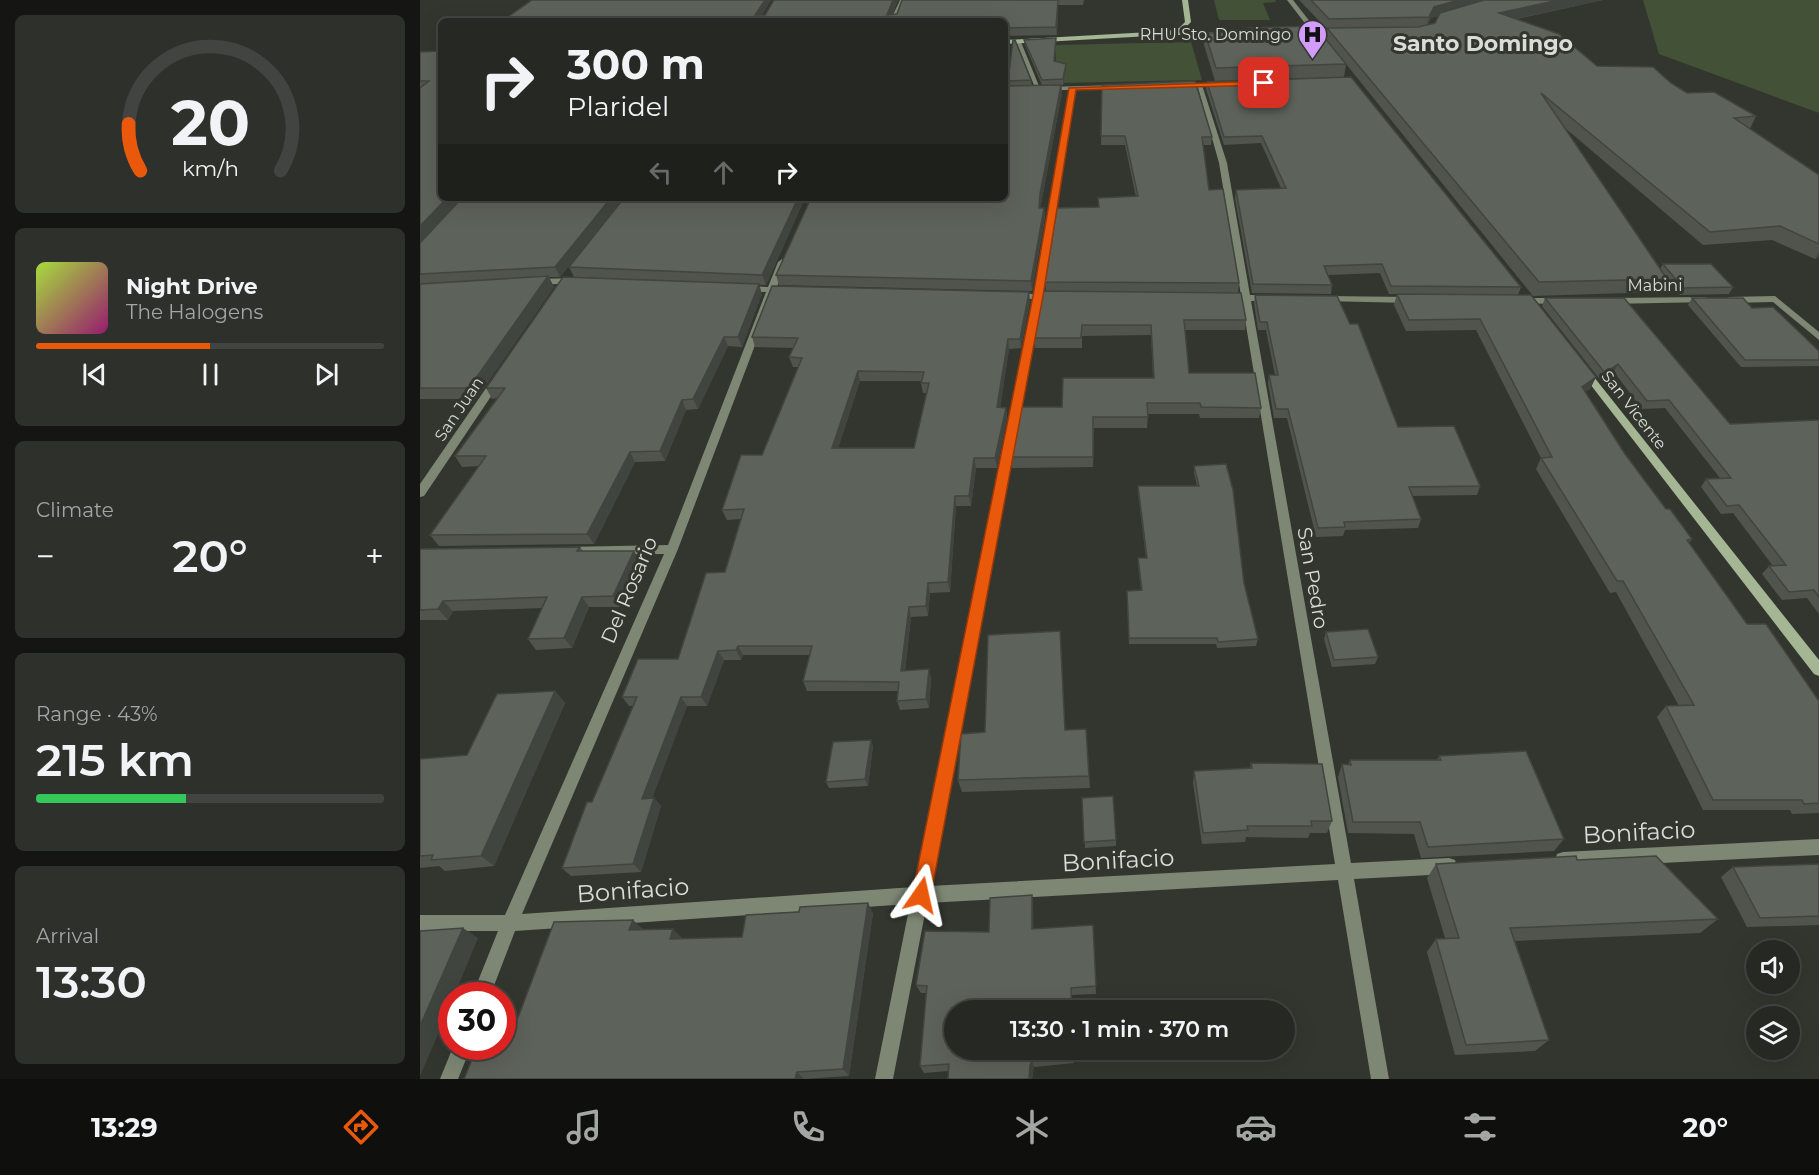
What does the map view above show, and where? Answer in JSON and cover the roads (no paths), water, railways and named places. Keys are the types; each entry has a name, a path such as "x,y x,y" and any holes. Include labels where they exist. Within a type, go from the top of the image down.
{"main road":[{"path":"1167,33 1181,28 1188,22 1185,0"},
{"path":"1008,42 1167,33 1224,34"},
{"path":"1304,34 1316,34 1323,43"},
{"path":"1522,292 1537,310"},
{"name":"San Vicente","path":"1573,357 1819,670"}],"street":[{"path":"894,18 903,0"},
{"path":"1290,0 1316,34 1347,34"},
{"path":"1018,42 1039,90"},
{"name":"San Pedro","path":"1199,85 1223,163 1244,298 1380,1079"},
{"path":"1028,90 1130,87"},
{"path":"884,1079 1038,296 1072,88"},
{"name":"Del Rosario","path":"487,982 510,922 672,549 770,290 788,249"},
{"path":"558,291 572,272"},
{"path":"520,283 587,282"},
{"path":"736,288 793,290"},
{"path":"1003,296 1072,297"},
{"path":"1210,298 1280,298"},
{"path":"1316,299 1423,300"},
{"name":"Mabini","path":"1600,301 1775,299 1819,337"},
{"path":"1506,301 1565,301"},
{"name":"San Juan","path":"420,493 505,368"},
{"path":"546,551 672,549"},
{"name":"Bonifacio","path":"1546,861 1819,847"},
{"name":"Bonifacio","path":"420,923 510,922 921,895 1463,866"},
{"path":"449,1079 457,1060"}],"place":[{"name":"RHU Sto. Domingo","path":"1312,60"}],"district":[{"name":"Santo Domingo","path":"1483,43"}]}
